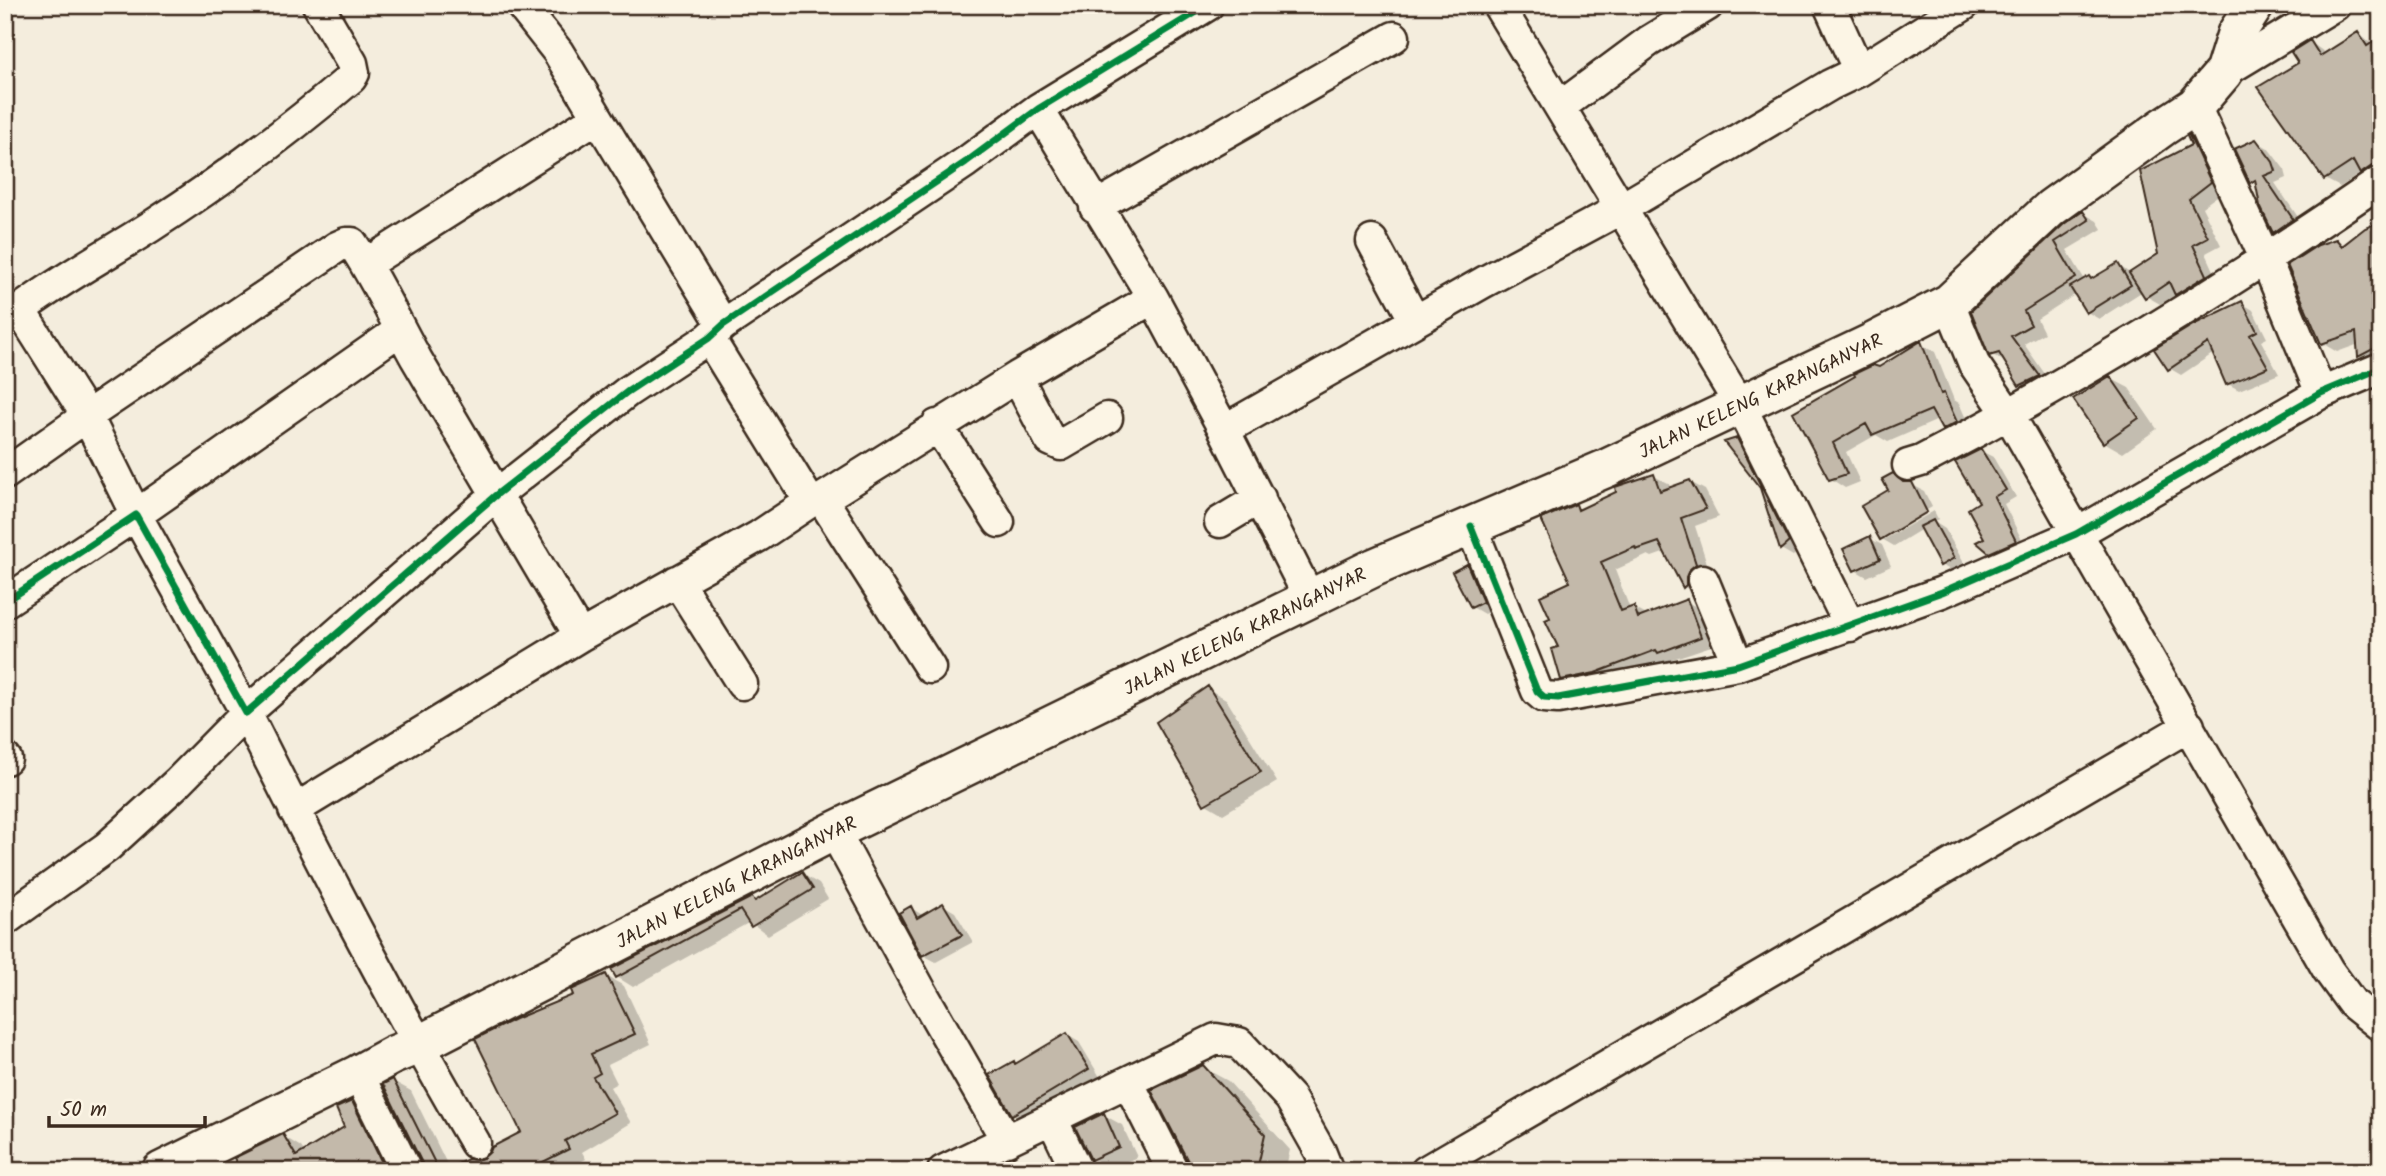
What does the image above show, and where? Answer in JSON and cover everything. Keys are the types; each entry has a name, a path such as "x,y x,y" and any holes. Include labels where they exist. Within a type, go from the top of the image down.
{"main road":[{"name":"JALAN KELENG KARANGANYAR","path":"162,1171 418,1045 834,831 1375,567 1607,468 1949,303 2051,208 2195,106 2224,72 2236,34 2255,5"}],"street":[{"path":"318,5 352,63 354,73 351,78 246,162 150,227 51,286 10,315 87,416 136,515 246,713 418,1045 475,1143"},
{"path":"521,5 558,52 816,501 930,668"},
{"path":"5,920 107,847 178,782 246,713 495,495 627,392 966,162 1038,109 1208,5"},
{"path":"1499,5 1740,405 1850,626"},
{"path":"1560,107 1649,41 1708,5"},
{"path":"1829,5 1859,71"},
{"path":"1224,430 1415,321 1622,208 1830,85 1859,71 1964,5"},
{"path":"2224,72 2335,5"},
{"path":"1096,207 1394,37"},
{"path":"2195,106 2266,260 2321,393"},
{"path":"1038,109 1153,298 1260,498 1310,599"},
{"path":"366,264 596,118"},
{"path":"1908,465 1921,461 2009,415 2266,260 2381,181"},
{"path":"1372,241 1415,321"},
{"path":"5,474 337,247 352,243 495,495 580,636"},
{"path":"295,810 580,636 759,536 937,425 1153,298"},
{"path":"1949,303 1975,364 2009,415 2328,970 2352,1003 2381,1026"},
{"path":"5,602 136,515 400,330"},
{"path":"1471,526 1537,691 1544,697 1558,698 1738,666 1942,592 2076,534 2321,393 2381,368"},
{"path":"1017,377 1050,440 1055,444 1061,445 1107,418"},
{"path":"937,425 999,522"},
{"path":"1220,522 1260,498"},
{"path":"677,580 742,684"},
{"path":"1703,580 1738,666"},
{"path":"1426,1171 2189,726"},
{"path":"834,831 1007,1141"},
{"path":"943,1171 974,1165 1007,1141 1216,1039 1239,1043 1290,1098 1320,1151 1328,1171"},
{"path":"358,1074 406,1171"},
{"path":"1128,1082 1173,1171"},
{"path":"1052,1119 1077,1171"}],"building":[{"path":"2358,32 2367,46 2381,37 2381,164 2360,174 2353,161 2324,180 2258,87 2298,63 2291,52 2310,40 2320,56"},
{"path":"2189,135 2211,182 2189,199 2208,237 2193,245 2207,275 2175,295 2169,282 2145,298 2129,273 2158,254 2140,171 2191,145 2187,136"},
{"path":"2256,139 2273,162 2276,171 2264,176 2293,219 2273,233 2260,206 2255,180 2250,183 2234,149"},
{"path":"2083,211 2089,220 2055,242 2076,278 2024,311 2031,325 2011,336 2040,376 2019,386 1999,353 1989,356 1971,311 2064,224"},
{"path":"2381,221 2381,345 2358,357 2356,332 2321,344 2287,265 2318,245 2336,239 2342,246 2365,228"},
{"path":"2118,263 2131,285 2086,313 2070,287 2089,276 2091,279"},
{"path":"2242,301 2257,331 2250,335 2268,367 2226,385 2208,343 2168,370 2154,349 2193,325"},
{"path":"1921,341 1941,394 1944,393 1957,422 1942,430 1931,410 1872,435 1866,424 1833,443 1847,474 1829,480 1793,412 1855,376 1854,374 1873,365 1879,367"},
{"path":"2110,376 2139,418 2103,443 2073,399"},
{"path":"1737,438 1789,542 1780,550 1760,488 1724,442"},
{"path":"1981,449 2006,490 1994,497 2016,541 1989,553 1976,542 1984,538 1968,509 1979,502 1955,462"},
{"path":"1893,473 1903,482 1912,482 1927,512 1880,540 1861,506 1888,490 1882,479"},
{"path":"1654,474 1660,491 1690,480 1706,509 1681,518 1696,564 1689,570 1686,585 1683,588 1659,542 1636,550 1635,547 1601,562 1621,611 1634,606 1638,618 1687,599 1701,637 1658,653 1656,650 1595,673 1561,680 1552,649 1558,647 1545,620 1550,618 1540,596 1570,582 1541,519 1576,504 1578,510 1616,492 1615,487"},
{"path":"1933,520 1954,558 1940,566 1919,527"},
{"path":"1870,536 1880,559 1854,571 1843,549"},
{"path":"1467,564 1483,602 1471,608 1452,572"},
{"path":"1208,686 1261,772 1204,805 1156,722"},
{"path":"802,872 813,889 751,927 740,910 616,978 611,969 752,897 755,901"},
{"path":"943,903 962,935 922,956 899,913 911,906 917,918"},
{"path":"606,974 635,1034 591,1054 600,1073 593,1077 615,1113 565,1141 569,1149 525,1171 443,1171 468,1159 483,1158 492,1147 521,1132 475,1039 573,995 571,990"},
{"path":"1067,1033 1089,1069 1012,1115 989,1075 1014,1061 1015,1064"},
{"path":"1203,1065 1265,1134 1258,1166 1249,1171 1190,1171 1189,1163 1151,1090"},
{"path":"393,1079 439,1171 423,1171 422,1163 383,1084"},
{"path":"352,1101 386,1171 241,1171 234,1158 283,1134 296,1156 344,1127 336,1108"},
{"path":"1104,1113 1119,1147 1091,1160 1075,1127"}],"cycle path":[{"path":"5,602 136,515 246,713 496,495 627,392 966,162 1038,109 1208,5"},
{"path":"1471,526 1537,691 1544,697 1558,698 1738,665 1942,592 2076,534 2321,393 2381,368"}]}
